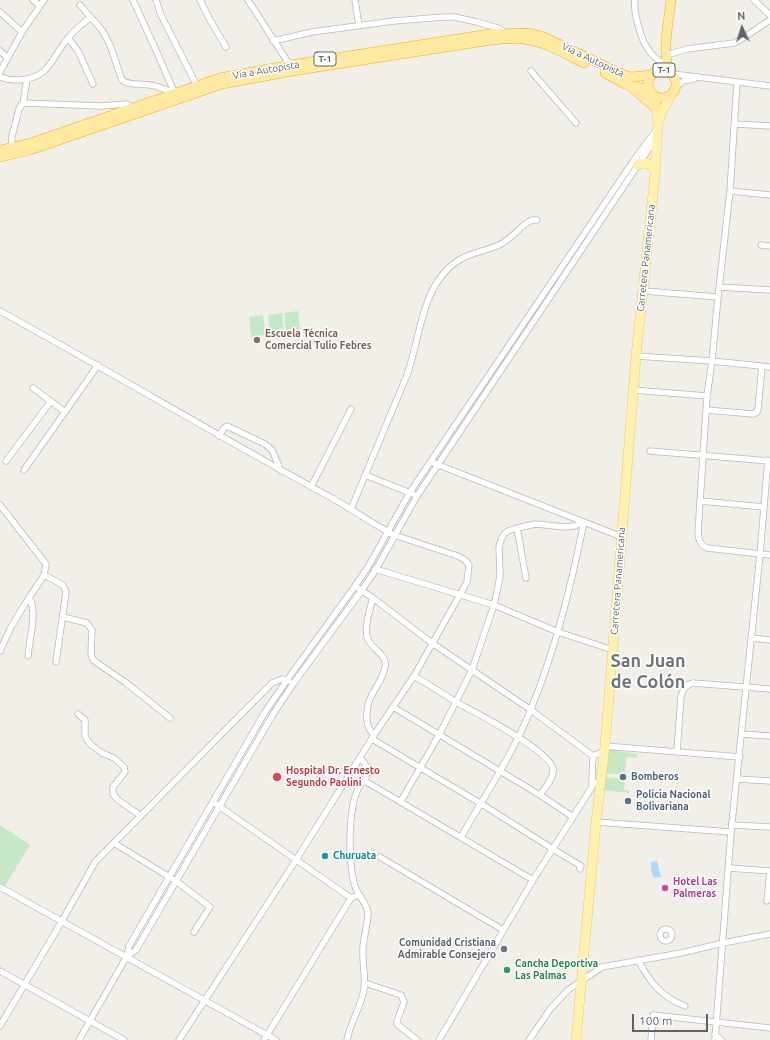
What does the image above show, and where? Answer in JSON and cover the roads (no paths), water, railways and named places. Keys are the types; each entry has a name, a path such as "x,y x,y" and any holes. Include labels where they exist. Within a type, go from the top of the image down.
{"highway":[{"name":"T-1","path":"660,63 676,80 676,87 671,95 661,97 651,92 649,80 660,63 671,0"},
{"name":"Vía a Autopista","path":"0,157 30,150 222,84 291,68 490,34 529,33 544,37 631,77 660,63"},
{"name":"Vía a Autopista","path":"0,150 28,144 220,78 491,40 528,39 548,46 629,85 651,92"},
{"name":"T-1","path":"660,63 664,70 671,73"},
{"path":"629,85 656,108"}],"main road":[{"name":"Carretera Panamericana","path":"576,1040 599,789 605,750 633,390 655,169 658,128 656,108 651,92"},
{"name":"Carretera Panamericana","path":"658,128 663,110 671,95"},
{"path":"637,165 649,163 655,169"}],"street":[{"path":"33,0 40,6"},
{"path":"0,72 22,32 44,0"},
{"path":"133,0 175,94"},
{"path":"156,0 161,15 197,86"},
{"path":"200,0 226,48"},
{"path":"248,0 291,68"},
{"path":"356,0 359,26"},
{"path":"635,0 634,4 637,20 646,47 660,63 670,54 687,49 734,43 770,20"},
{"path":"754,0 770,15"},
{"path":"80,5 102,30 110,45 122,80 125,83 150,85 175,94"},
{"path":"0,12 22,32"},
{"path":"0,77 12,80 27,79 44,72 68,38 91,17"},
{"path":"273,41 312,32 394,21 449,17 477,22 502,30 504,33"},
{"path":"68,38 78,51 93,84"},
{"path":"0,51 8,58"},
{"path":"531,71 576,123"},
{"path":"671,73 770,86"},
{"path":"676,87 687,80 706,78"},
{"path":"11,148 12,136 19,109 23,104 27,79"},
{"path":"737,82 730,191 707,396 698,538 702,546 770,555"},
{"path":"23,104 100,106 128,104 133,108"},
{"path":"735,124 770,126"},
{"path":"127,956 136,950 272,716 293,684 362,590 417,496 637,165 658,128"},
{"path":"79,1040 127,956 129,946 265,712 368,567 410,492 625,173 658,128"},
{"path":"730,191 770,195"},
{"path":"351,509 413,360 420,326 437,281 459,260 477,251 498,246 508,240 528,222 537,220"},
{"path":"761,245 770,246"},
{"path":"719,287 770,290"},
{"path":"644,291 718,297"},
{"path":"0,311 98,365 219,436 351,509 394,535 458,556 469,565 467,582 414,676 373,737 296,860 179,1040"},
{"path":"636,356 712,361 770,367"},
{"path":"24,470 98,365"},
{"path":"706,410 753,414 757,412 762,366"},
{"path":"33,388 66,412"},
{"path":"633,390 707,396"},
{"path":"6,461 51,401"},
{"path":"312,487 351,409"},
{"path":"219,436 224,428 228,426 265,444 272,450 281,471"},
{"path":"650,451 769,461 740,757 731,832 715,1037 721,1040"},
{"path":"431,462 622,537"},
{"path":"365,475 417,496"},
{"path":"700,501 764,507"},
{"path":"0,505 46,564 44,575 11,627 0,651"},
{"path":"401,801 439,735 472,670 494,605 500,576 499,547 501,540 508,531 517,528 536,524 564,527 574,526 584,522"},
{"path":"461,837 480,803 500,772 531,710 558,632 572,581 584,522"},
{"path":"517,528 526,578"},
{"path":"375,569 494,605 558,632 613,650"},
{"path":"44,575 63,585 66,595 56,662"},
{"path":"355,586 432,643 531,710 593,756"},
{"path":"28,656 33,611 32,602 29,598"},
{"path":"373,598 366,636 370,644 384,658 386,665 380,682 370,697 367,705 367,725 373,737 581,866 580,869"},
{"path":"63,617 89,624 92,630 91,654 94,660 125,682 170,718"},
{"path":"751,638 770,640"},
{"path":"414,676 518,737 540,752 551,762 553,769 552,778 540,795"},
{"path":"0,1026 62,922 95,862 272,683 282,678 293,684"},
{"path":"677,752 681,696 684,688 688,684 693,683 770,689"},
{"path":"393,707 540,795 573,817"},
{"path":"78,714 84,720 85,736 90,744 102,753 114,758 124,767 125,772 114,787 113,794 118,800 141,816"},
{"path":"742,734 770,736"},
{"path":"593,756 605,750 677,752 740,757"},
{"path":"439,1040 533,880 592,787 593,756"},
{"path":"347,1040 362,998 365,983 362,951 368,913 365,903 355,887 352,875 350,830 353,803 357,791 365,781 367,771 366,764 360,758"},
{"path":"737,779 770,781"},
{"path":"592,780 599,789"},
{"path":"365,781 533,880"},
{"path":"213,802 351,898"},
{"path":"596,822 731,832"},
{"path":"732,825 770,827"},
{"path":"114,844 176,882 210,907 194,932"},
{"path":"380,857 503,930"},
{"path":"729,868 770,871 767,901"},
{"path":"1,889 127,956 266,1038 276,1040"},
{"path":"266,1038 351,898 359,895"},
{"path":"529,1040 550,1008 568,990 602,967 680,953 770,934"},
{"path":"638,960 646,974 668,999 685,1006"},
{"path":"0,971 124,1040"},
{"path":"365,983 401,995 404,1002 397,1024 417,1040"},
{"path":"651,1040 653,1015 770,1028"}],"water":[{"path":"657,861 661,877 654,878 651,870 651,862"}],"place":[{"name":"Escuela Técnica Comercial Tulio Febres","path":"257,340"},
{"name":"Hospital Dr. Ernesto Segundo Paolini","path":"277,777"},
{"name":"Bomberos","path":"623,777"},
{"name":"Policia Nacional Bolivariana","path":"628,801"},
{"name":"Churuata","path":"325,856"},
{"name":"Hotel Las Palmeras","path":"665,888"},
{"name":"Comunidad Cristiana Admirable Consejero","path":"504,949"},
{"name":"Cancha Deportiva Las Palmas","path":"507,970"}],"district":[{"name":"San Juan de Colón","path":"648,671"}]}
